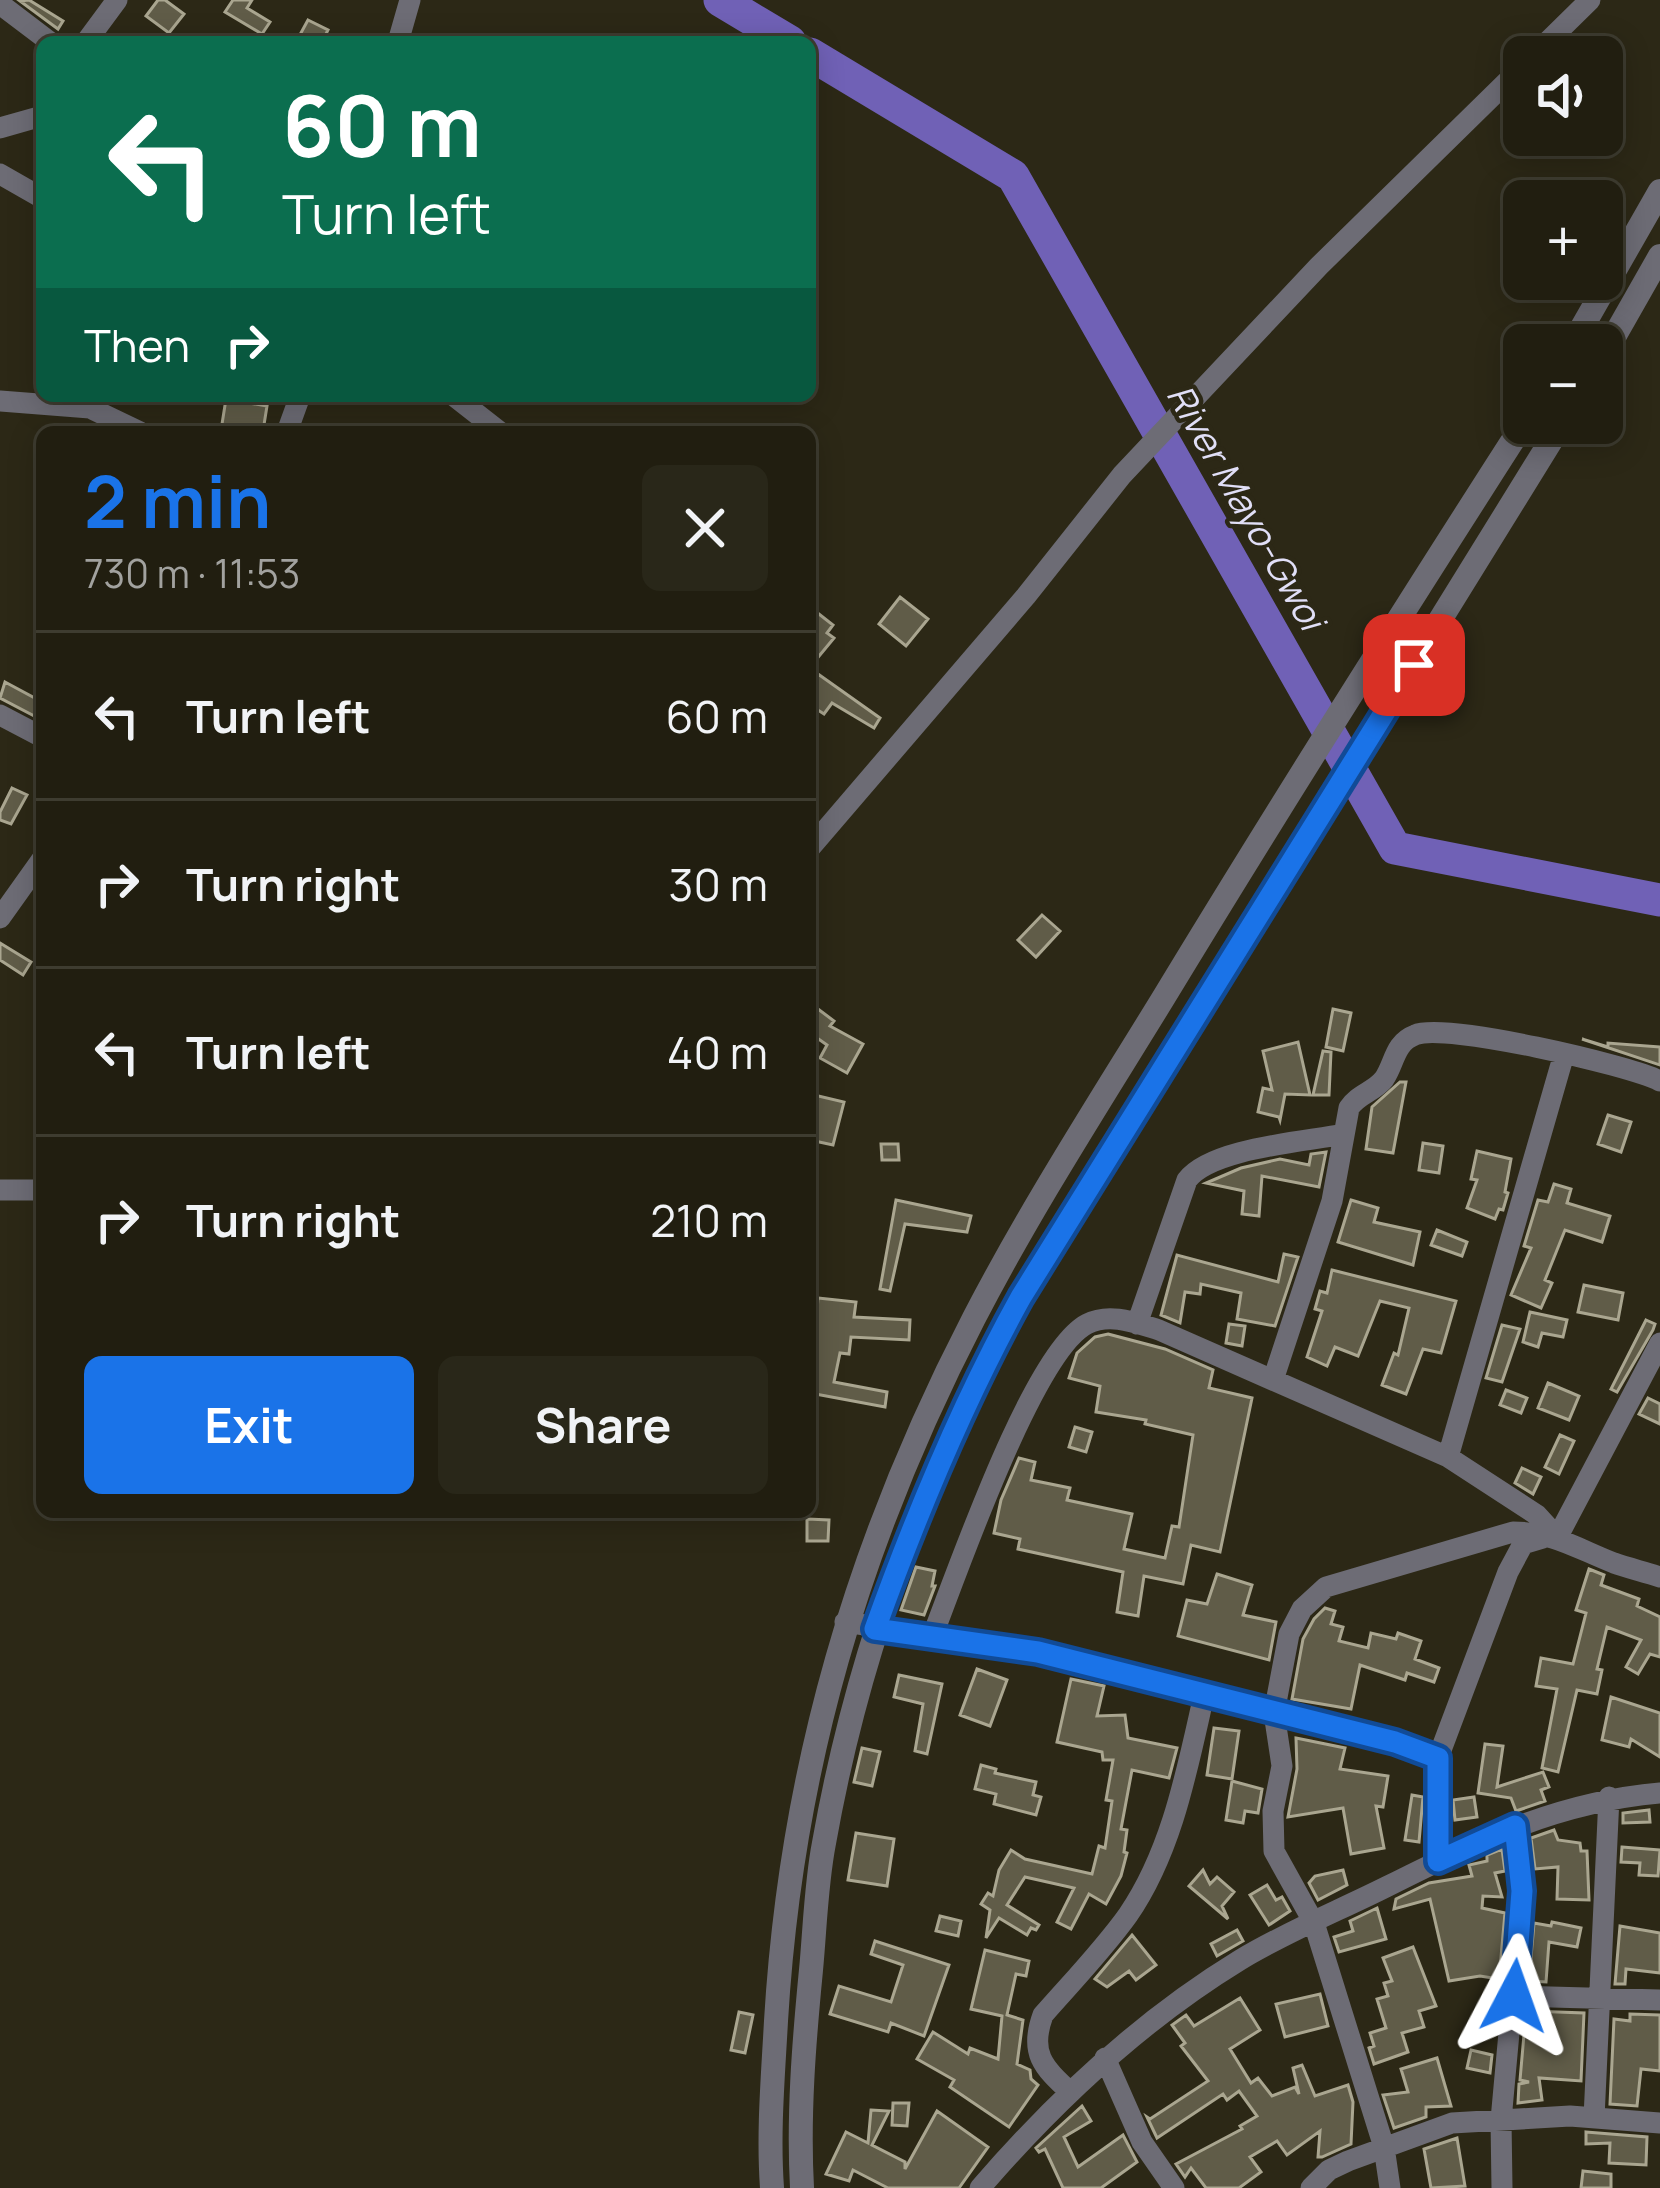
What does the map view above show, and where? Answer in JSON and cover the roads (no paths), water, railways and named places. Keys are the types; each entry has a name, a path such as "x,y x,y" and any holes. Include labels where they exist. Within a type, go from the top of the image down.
{"street":[{"path":"90,36 117,0"},
{"path":"400,36 410,0"},
{"path":"1553,36 1590,0"},
{"path":"0,4 42,36"},
{"path":"816,841 1026,596 1122,475 1318,266 1503,85"},
{"path":"0,128 36,118"},
{"path":"0,200 5,176 36,194"},
{"path":"1585,324 1660,191"},
{"path":"1621,324 1660,256"},
{"path":"0,401 90,408 128,426"},
{"path":"462,402 492,426"},
{"path":"772,2188 774,2061 791,1861 810,1759 845,1622 933,1405 1012,1247 1247,860 1511,444"},
{"path":"802,2188 801,2096 823,1847 875,1629 941,1461 991,1350 1108,1152 1549,444"},
{"path":"0,716 36,734"},
{"path":"0,918 36,867"},
{"path":"1273,1380 1332,1202 1349,1108 1357,1096 1384,1079 1400,1045 1415,1034 1442,1031 1564,1054 1660,1081"},
{"path":"1448,1457 1564,1054"},
{"path":"1137,1324 1187,1180 1197,1167 1219,1158 1344,1134"},
{"path":"0,1190 36,1190"},
{"path":"932,1636 1011,1436 1072,1333 1093,1321 1118,1318 1137,1324 1448,1457 1537,1515 1557,1538"},
{"path":"1557,1538 1660,1343"},
{"path":"1390,2188 1384,2147 1314,1923 1274,1851 1273,1811 1282,1766 1274,1713 1289,1634 1302,1609 1327,1587 1514,1532 1557,1538 1660,1576"},
{"path":"1438,1861 1438,1758 1523,1544 1557,1538"},
{"path":"845,1622 1038,1652 1395,1742 1438,1758"},
{"path":"1070,2092 1042,2066 1034,2049 1037,2030 1043,2015 1128,1914 1159,1859 1204,1696"},
{"path":"980,2188 1105,2058 1240,1960 1515,1826 1609,1797 1660,1792"},
{"path":"1594,2118 1609,1797"},
{"path":"1502,2188 1501,2120 1522,1891 1515,1826"},
{"path":"1514,1996 1660,2000"},
{"path":"1105,2058 1142,2142 1174,2188"},
{"path":"1311,2188 1329,2170 1451,2122 1594,2118 1660,2123"}],"waterway":[{"name":"River Mayo-Gwoi","path":"720,0 780,36"},
{"name":"River Mayo-Gwoi","path":"816,58 1013,176 1395,848 1660,900"}]}
